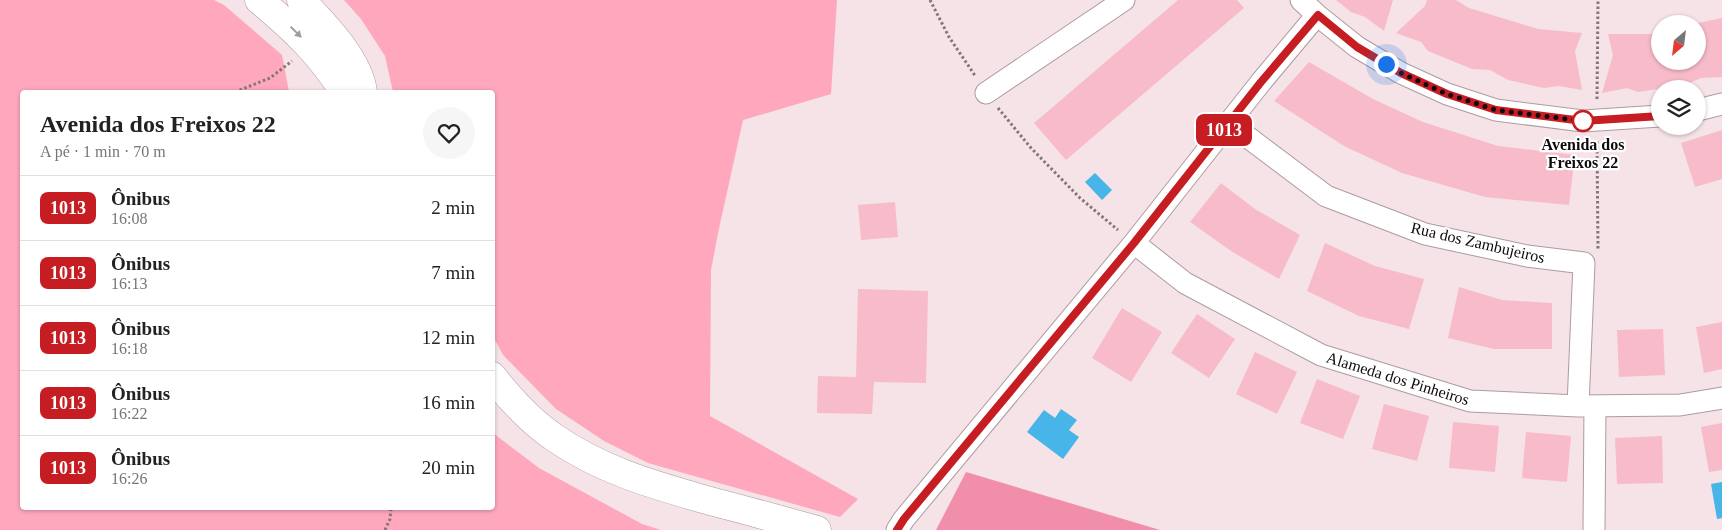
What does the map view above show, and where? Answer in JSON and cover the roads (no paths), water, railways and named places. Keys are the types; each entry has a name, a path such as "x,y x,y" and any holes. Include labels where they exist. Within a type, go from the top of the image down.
{"street":[{"path":"259,0 311,46 343,90"},
{"path":"301,0 328,28 351,60 363,90"},
{"path":"986,93 1124,0"},
{"path":"1301,0 1357,47 1401,73 1447,94 1496,110 1583,121 1651,117"},
{"path":"897,530 904,519 1134,243 1318,15"},
{"path":"1706,108 1722,104"},
{"name":"Rua dos Zambujeiros","path":"1229,123 1326,196 1425,234 1528,256 1584,263 1587,406"},
{"name":"Alameda dos Pinheiros","path":"1134,243 1185,283 1321,355 1470,401 1587,406 1680,406 1722,398"},
{"path":"495,379 529,418 554,438 601,465 647,483 816,530"},
{"path":"1587,406 1594,530"}],"water":[{"path":"1095,173 1112,190 1102,200 1085,182"},
{"path":"1061,409 1077,420 1069,430 1079,437 1063,459 1027,432 1044,410 1055,418"},
{"path":"1722,482 1722,518 1717,519 1711,484"}],"place":[{"name":"Avenida dos Freixos 22","path":"1583,121"}]}
